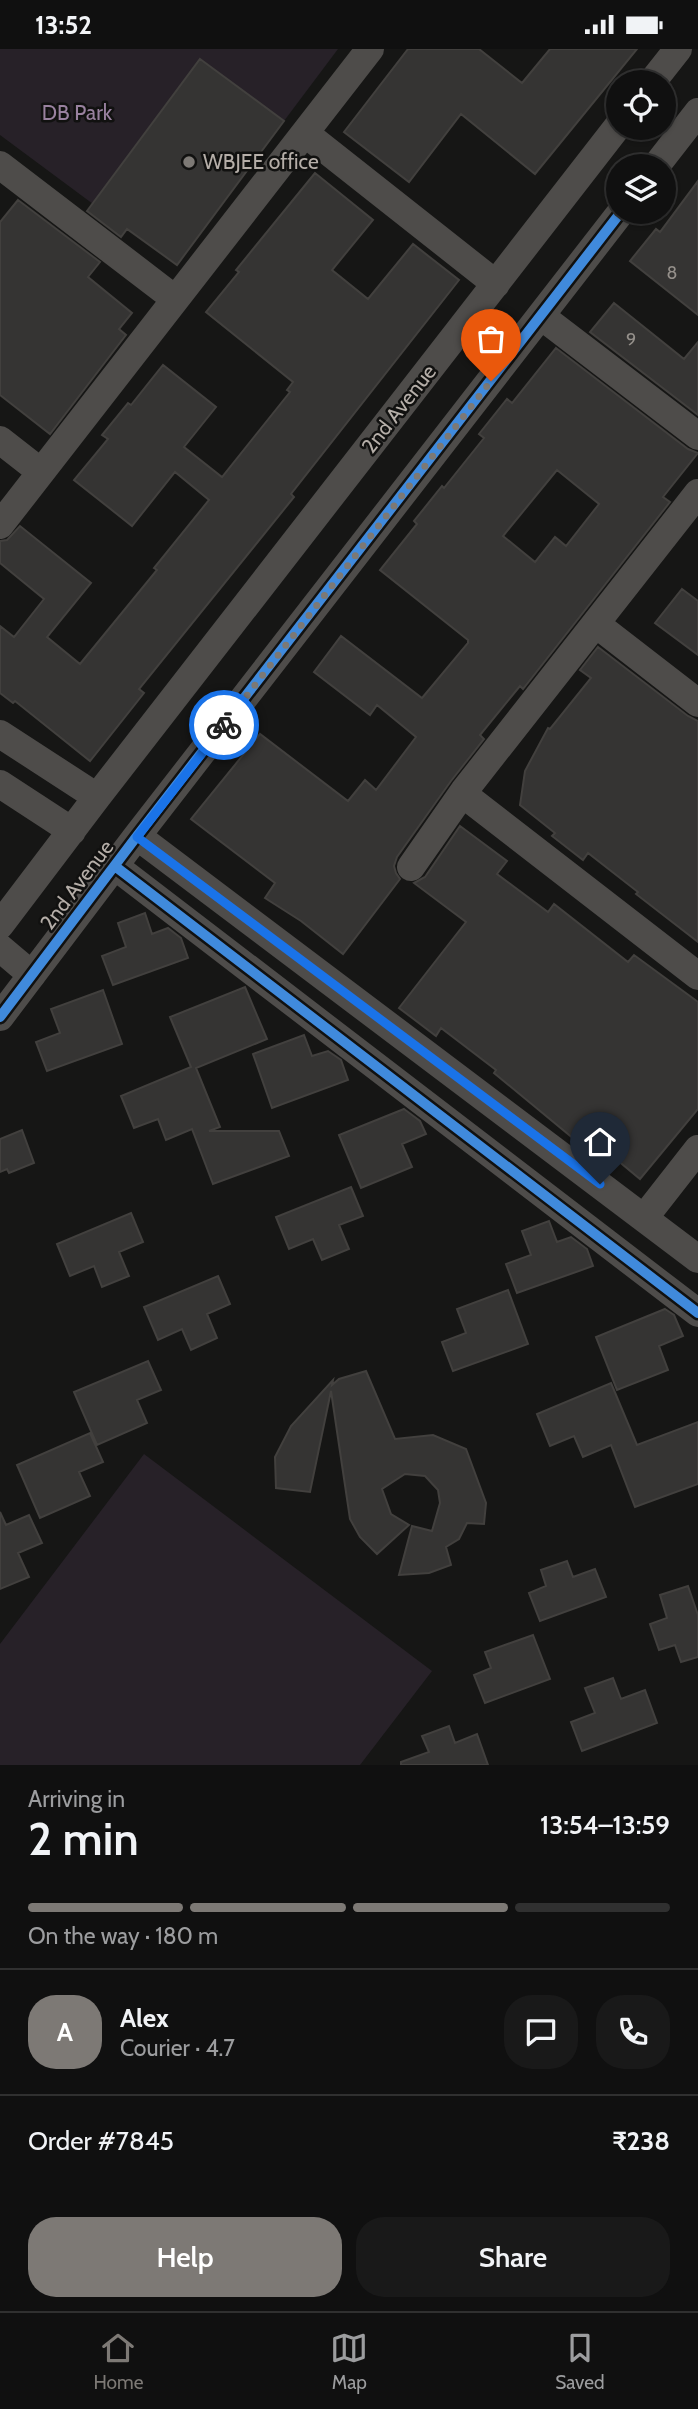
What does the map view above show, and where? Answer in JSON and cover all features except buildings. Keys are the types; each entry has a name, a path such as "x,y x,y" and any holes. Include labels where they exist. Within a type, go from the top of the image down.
{"street":[{"path":"0,525 370,49"},
{"path":"661,70 678,49"},
{"path":"665,154 698,112"},
{"path":"306,134 496,284"},
{"name":"2nd Avenue","path":"0,925 607,140"},
{"path":"0,165 175,299"},
{"name":"2nd Avenue","path":"0,1017 612,224"},
{"path":"541,316 698,436"},
{"path":"0,440 41,472"},
{"path":"411,867 463,794 698,493"},
{"path":"596,624 698,703"},
{"path":"0,734 97,797"},
{"path":"0,784 72,831"},
{"path":"463,794 698,976"},
{"path":"137,837 698,1259"},
{"path":"116,867 698,1313"},
{"path":"0,948 32,975"},
{"path":"644,1217 698,1149"}],"green space":[{"name":"DB Park","path":"0,49 338,49 284,121 200,59 93,204 0,135"},
{"path":"144,1454 432,1671 360,1765 0,1765 0,1644"}],"cycle path":[{"path":"0,1017 612,224"},
{"path":"116,867 698,1313"}],"way so far":[{"path":"224,725 491,381"}],"place":[{"name":"WBJEE office","path":"189,162"}],"route":[{"path":"224,725 137,837 600,1184"}]}
